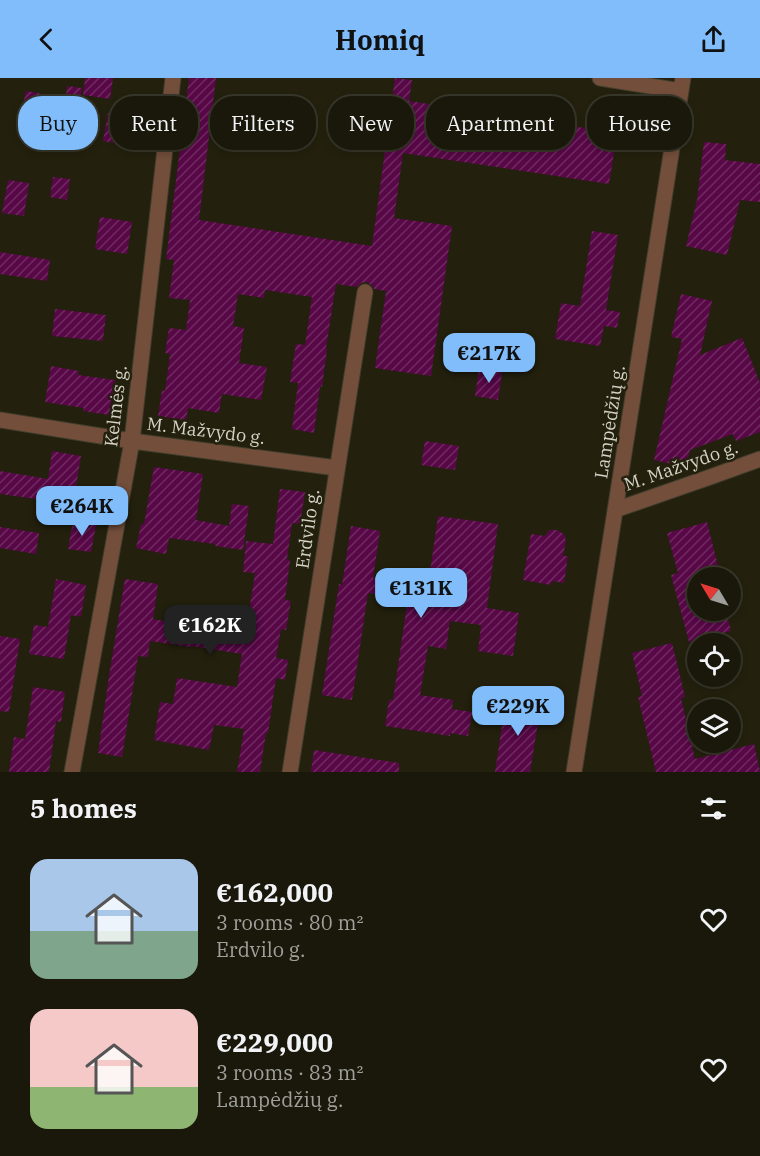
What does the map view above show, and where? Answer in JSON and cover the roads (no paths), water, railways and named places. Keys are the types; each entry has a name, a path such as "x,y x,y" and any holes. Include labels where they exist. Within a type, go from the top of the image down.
{"street":[{"name":"Kelmės g.","path":"72,772 132,441 173,78"},
{"path":"600,78 682,85"},
{"name":"Lampėdžių g.","path":"574,772 682,85"},
{"name":"Erdvilo g.","path":"290,772 365,292"},
{"name":"M. Mažvydo g.","path":"0,420 132,441 337,468"},
{"name":"M. Mažvydo g.","path":"615,510 760,459"}]}
